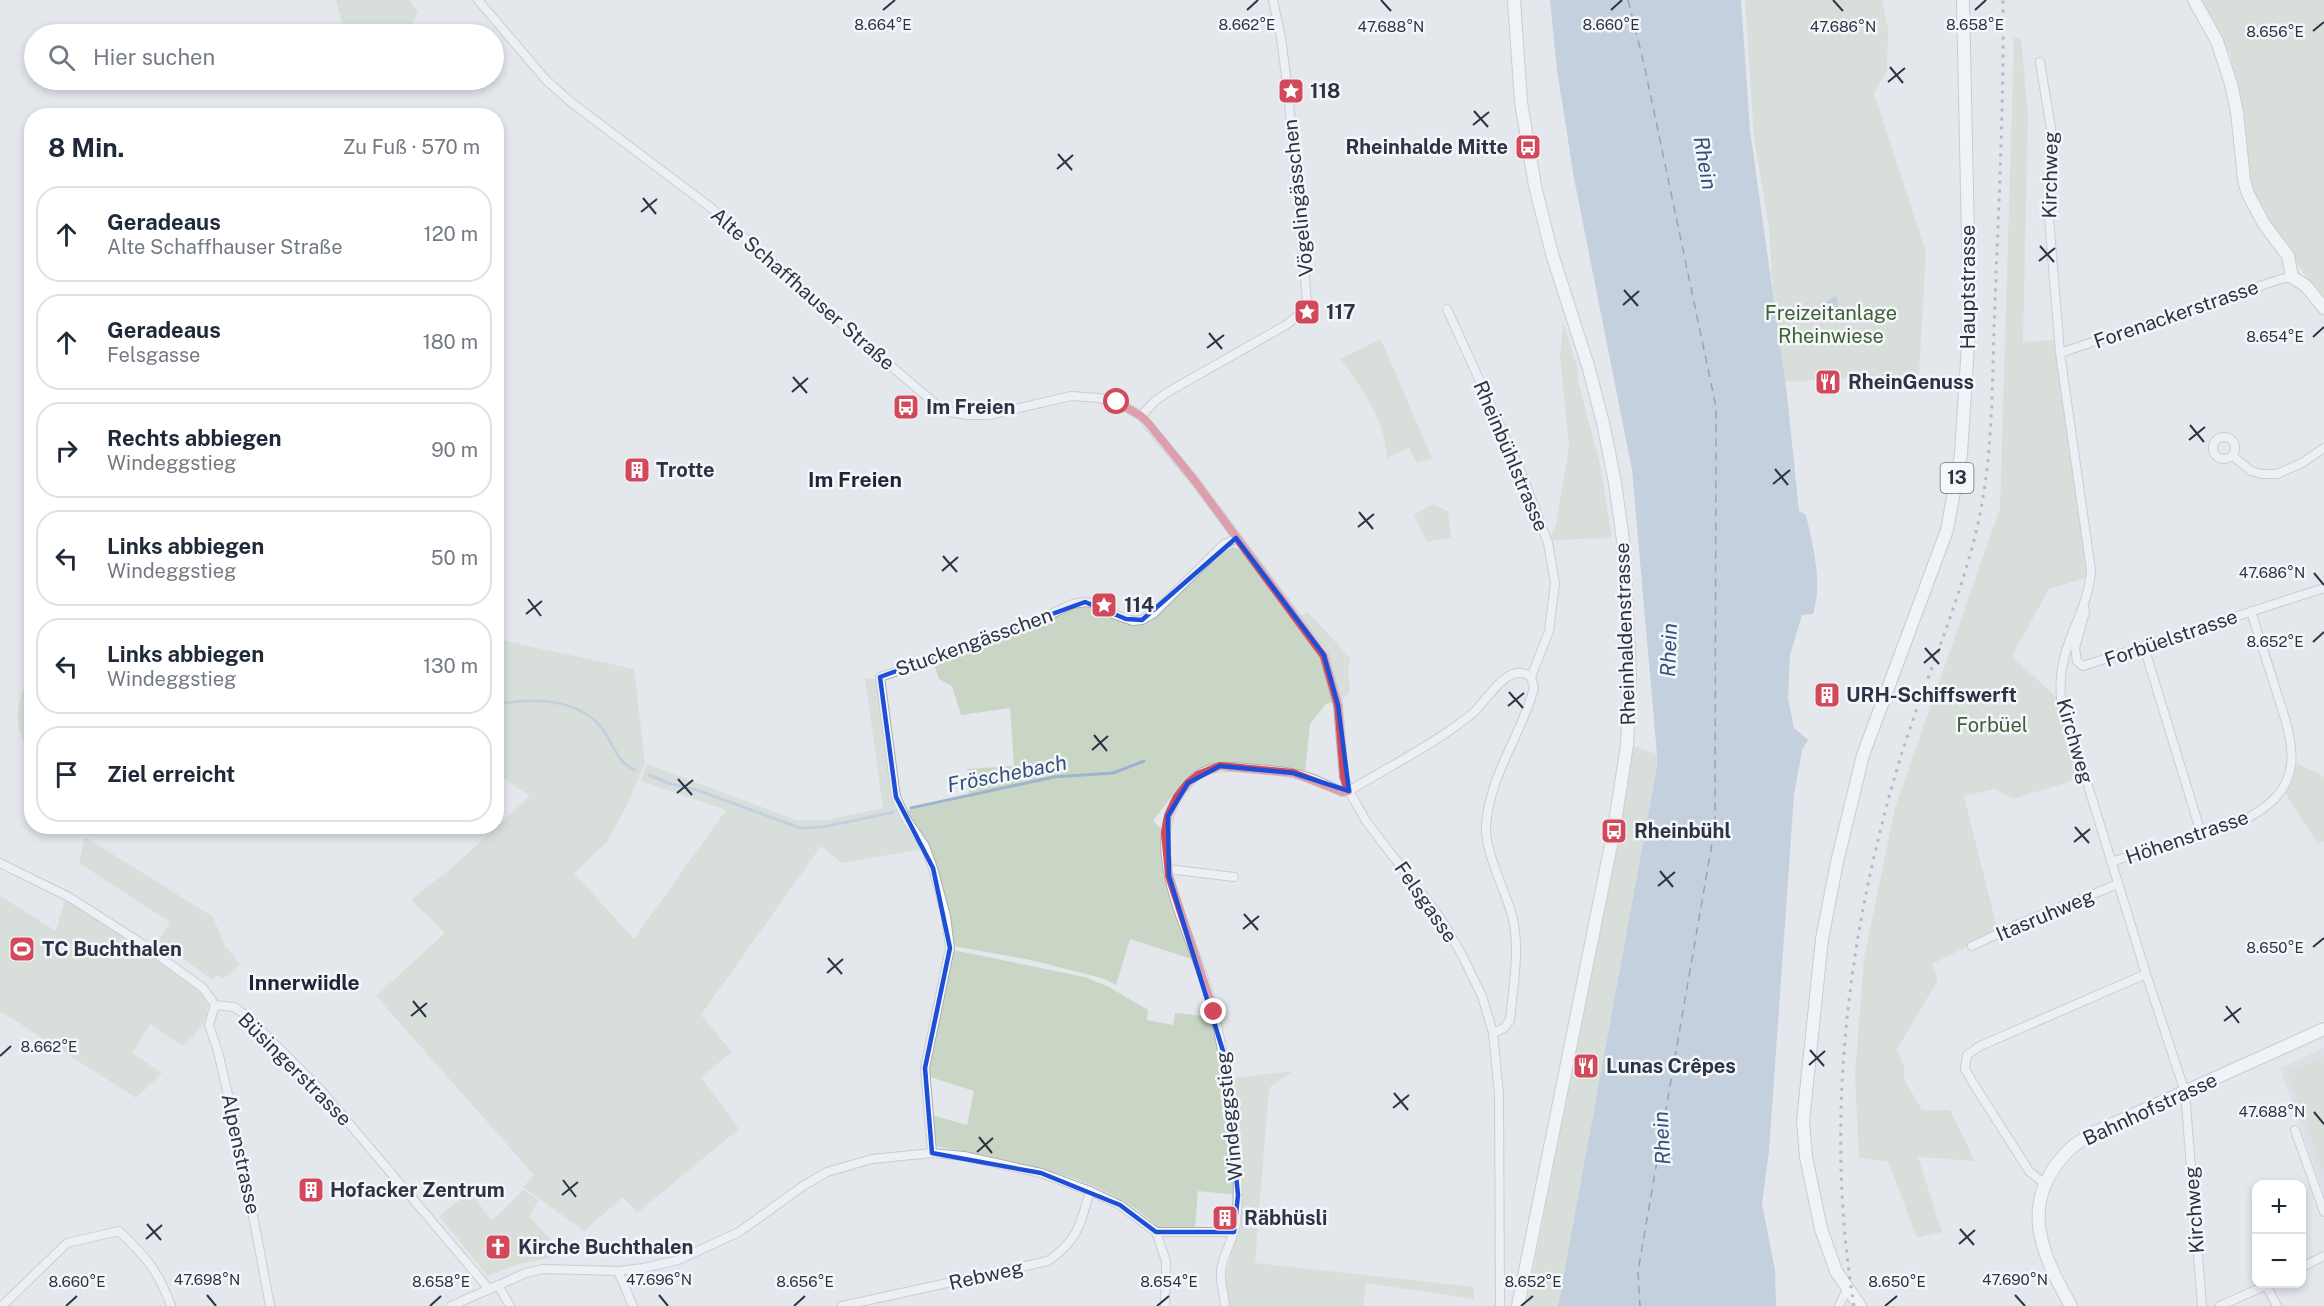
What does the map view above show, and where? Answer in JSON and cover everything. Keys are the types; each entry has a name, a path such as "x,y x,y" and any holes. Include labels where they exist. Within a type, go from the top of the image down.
{"main road":[{"name":"Rheinhaldenstrasse","path":"1514,0 1521,102 1535,186 1552,254 1589,369 1615,483 1624,547 1630,676 1627,746 1614,835 1518,1306"},
{"name":"Hauptstrasse","path":"1847,1289 1829,1256 1821,1229 1806,1157 1803,1121 1822,939 1850,807 1863,755 1947,530 1961,454 1969,287 1963,0"},
{"path":"2194,0 2217,41 2231,84 2237,112 2244,180 2248,194 2264,224 2288,256 2292,277 2306,286 2324,308"},
{"name":"Bahnhofstrasse","path":"2071,1306 2042,1248 2037,1226 2039,1202 2045,1185 2054,1167 2067,1151 2093,1133 2324,1029"},
{"name":"13","path":"1847,1289 1860,1306"}],"street":[{"name":"Alte Schaffhauser Straße","path":"478,0 498,24"},
{"name":"Vögelingässchen","path":"1141,416 1155,401 1168,392 1286,325 1301,313 1307,301 1288,91 1274,0"},
{"name":"Alte Schaffhauser Straße","path":"504,31 546,80 572,103 710,207 944,411 968,415 989,415 1071,396 1117,402 1141,416 1195,481 1236,538"},
{"name":"Kirchweg","path":"2040,62 2053,141 2049,218 2060,353 2090,554 2091,580 2061,664 2059,679 2061,698 2185,1092 2202,1306"},
{"name":"Forenackerstrasse","path":"2060,353 2292,277"},
{"name":"Rheinbühlstrasse","path":"1447,309 1520,469 1548,543 1555,583 1549,631 1531,677 1534,688 1491,791 1486,828 1491,852 1513,918 1516,938 1510,1020 1504,1028 1493,1033"},
{"path":"2233,456 2251,471 2277,474 2302,463 2324,448"},
{"name":"Felsgasse","path":"1236,538 1324,656 1338,705 1344,777 1348,791 1366,821 1441,919 1482,996 1493,1033 1499,1094 1500,1306"},
{"name":"Stuckengässchen","path":"932,1153 925,1068 950,948 933,868 925,846 905,817 896,797 880,676 1014,631 1073,604 1085,602 1126,619 1142,620 1154,613 1223,545 1236,538"},
{"name":"Forbüelstrasse","path":"2083,603 2085,612 2076,648 2079,664 2090,665 2324,588"},
{"name":"Höhenstrasse","path":"2111,862 2244,820 2274,800 2285,786 2291,767 2291,735 2251,611"},
{"path":"2144,648 2201,833"},
{"path":"1348,791 1456,726 1510,675 1520,672 1531,677"},
{"name":"Windeggstieg","path":"1225,1306 1221,1269 1234,1232 1238,1195 1237,1161 1222,1051 1210,998 1193,952 1168,868 1165,833 1168,816 1177,797 1188,783 1206,771 1220,766 1293,773 1342,792 1348,791"},
{"name":"Büsingerstrasse","path":"0,863 69,897 138,941 203,988 215,1005 234,1007 247,1016 320,1089 510,1306"},
{"path":"1168,868 1234,877"},
{"name":"Itasruhweg","path":"1972,946 2019,924 2118,884"},
{"path":"2045,1185 2029,1172 1973,1083 1965,1069 1967,1055 1980,1047 2146,974"},
{"name":"Alpenstrasse","path":"215,1005 209,1025 218,1052 240,1146 270,1306"},
{"path":"2295,1130 2324,1212"},
{"path":"451,1306 526,1273 549,1268 618,1271 645,1268 678,1260 739,1232 803,1186 827,1172 872,1160 932,1153 964,1156 1041,1173 1120,1205 1156,1232 1166,1261 1165,1306"},
{"name":"Rebweg","path":"842,1306 1048,1261 1066,1248 1079,1228 1090,1191"},
{"path":"2,1306 67,1243 119,1232 156,1271 171,1306"},
{"path":"1156,1232 1234,1232"},
{"path":"2306,1265 2324,1256"},
{"path":"618,1271 633,1306"},
{"path":"2220,1306 2258,1288"},
{"path":"2269,1288 2277,1306"},
{"path":"1839,1306 1847,1289"}],"highlighted area":[{"path":"1236,538 1324,655 1338,705 1349,791 1293,773 1220,766 1188,783 1168,816 1169,876 1223,1051 1238,1195 1234,1232 1156,1232 1120,1205 1041,1173 932,1153 925,1068 950,948 933,868 896,797 880,677 1085,602 1126,619 1142,620"}],"shaded area":[{"path":"2324,1048 2324,1194 2280,1068"}],"green space":[{"path":"336,0 409,0 418,12 412,24 343,24"},
{"name":"Freizeitanlage Rheinwiese","path":"1745,0 1882,0 1888,29 1887,70 1874,93 1926,252 1919,374 1784,382 1773,297 1769,228 1754,137"},
{"path":"2197,0 2324,0 2324,301 2264,219 2249,183 2244,124 2230,54"},
{"name":"Forbüel","path":"2014,38 2021,38 2028,115 2023,342 2055,340 2089,577 2049,589 2012,656 2056,697 2081,778 2013,799 1995,789 1964,796 1998,931 1932,964 1938,980 1897,1049 1905,1070 1904,1079 1922,1110 1950,1110 1975,1161 1918,1157 1942,1232 1917,1238 1888,1161 1859,1158 1855,1075 1864,958 1895,808 2000,508"},
{"path":"1563,320 1579,374 1577,378 1600,464 1612,538 1550,540 1556,524 1569,447 1560,356"},
{"path":"1381,339 1432,458 1417,463 1409,448 1387,458 1382,429 1377,417 1365,394 1340,359"},
{"path":"1433,504 1448,511 1451,538 1427,542 1414,515"},
{"path":"1233,547 1243,551 1294,619 1308,612 1351,659 1348,667 1350,687 1346,697 1326,704 1310,724 1305,771 1213,764 1183,781 1153,821 1164,831 1163,871 1192,959 1130,939 1116,985 1105,979 1031,960 953,946 938,872 906,811 969,797 967,769 1014,766 1010,708 961,715 952,686 939,679 933,662 1082,606 1125,622 1143,622 1154,617 1221,552"},
{"path":"504,641 634,669 645,763 627,805 607,842 574,873 634,939 726,810 641,781 647,764 796,820 826,820 883,808 865,678 876,679 894,806 922,849 842,863 821,846 701,1015 732,1052 701,1077 739,1129 637,1213 623,1197 584,1231 523,1187 534,1175 376,996 445,933 411,900 455,865 489,834 504,834 504,820 530,796 504,779"},
{"path":"24,688 24,742 18,722"},
{"path":"1632,745 1657,754 1657,765 1558,1306 1526,1306 1621,817"},
{"path":"2297,763 2324,777 2324,841 2318,844 2285,793"},
{"path":"85,837 213,917 225,946 240,964 223,979 217,975 213,980 158,941 170,922 79,863"},
{"path":"0,896 56,931 65,900 166,965 200,994 207,1004 208,1010 204,1022 183,1046 150,1024 132,1053 162,1073 136,1098 0,1011"},
{"path":"953,950 1085,977 1109,987 1148,1010 1147,1020 1173,1025 1175,1013 1213,1017 1226,1079 1293,1071 1269,1088 1255,1263 1474,1287 1474,1299 1366,1283 1363,1306 1227,1306 1225,1278 1239,1224 1240,1195 1198,1191 1195,1229 1158,1228 1137,1210 1084,1182 1023,1164 936,1146 932,1115 967,1125 974,1091 930,1077 929,1066"},
{"path":"2324,1057 2324,1172 2288,1072"},
{"path":"523,1190 539,1200 529,1216 559,1249 549,1258 519,1264 488,1276 439,1216 470,1192 492,1221"}],"water":[{"name":"Rhein","path":"1550,0 1741,0 1750,130 1787,395 1799,511 1806,515 1817,577 1813,614 1802,615 1790,655 1788,699 1794,728 1808,740 1802,750 1794,795 1769,1151 1762,1204 1775,1270 1776,1306 1558,1306 1657,766 1657,754 1632,470 1574,178 1557,70"},
{"path":"1836,296 1839,302 1837,311 1831,319 1823,319 1825,304"}],"waterway":[{"name":"Fröschebach","path":"504,703 552,702 579,710 601,727 619,757 635,770"},
{"name":"Fröschebach","path":"911,808 1054,777 1113,773 1144,761"},
{"name":"Fröschebach","path":"649,775 800,828 823,827 894,812"}],"ferry route":[{"path":"1628,0 1644,64 1716,407 1715,826 1638,1271 1640,1306"}],"railway":[{"path":"1854,1306 1845,1238 1841,1169 1841,1100 1846,1030 1854,961 1866,893 1882,825 1900,759 1963,580 1984,492 1993,382 2002,112 2003,0"}],"place":[{"name":"118","path":"1291,91"},
{"name":"Rheinhalde Mitte","path":"1528,147"},
{"name":"117","path":"1307,312"},
{"name":"RheinGenuss","path":"1828,382"},
{"name":"Im Freien","path":"906,407"},
{"name":"Trotte","path":"637,470"},
{"name":"114","path":"1104,605"},
{"name":"URH-Schiffswerft","path":"1827,695"},
{"name":"Rheinbühl","path":"1614,831"},
{"name":"TC Buchthalen","path":"22,949"},
{"name":"Lunas Crêpes","path":"1586,1066"},
{"name":"Hofacker Zentrum","path":"311,1190"},
{"name":"Räbhüsli","path":"1225,1218"},
{"name":"Kirche Buchthalen","path":"498,1247"}],"district":[{"name":"Im Freien","path":"855,480"},
{"name":"Innerwiidle","path":"304,983"}],"route":[{"path":"1117,402 1141,416 1148,423 1252,557 1324,656 1338,705 1344,777 1348,791 1342,792 1293,773 1220,766 1198,775 1188,783 1177,797 1168,816 1165,833 1169,876 1214,1012"}]}
